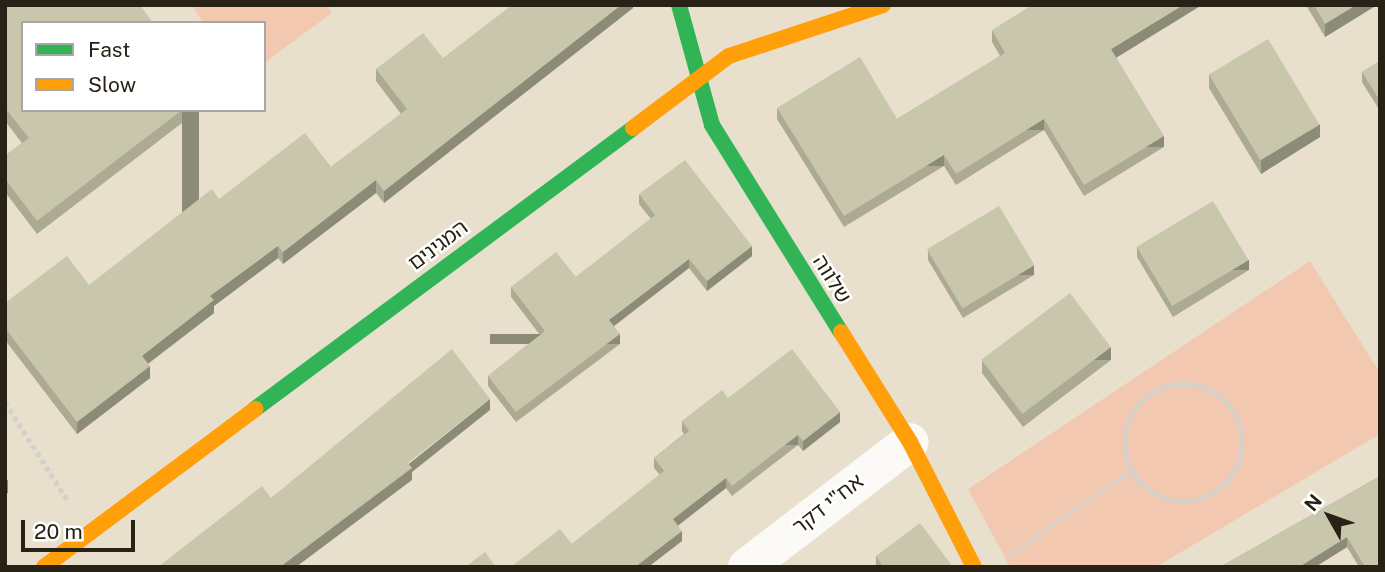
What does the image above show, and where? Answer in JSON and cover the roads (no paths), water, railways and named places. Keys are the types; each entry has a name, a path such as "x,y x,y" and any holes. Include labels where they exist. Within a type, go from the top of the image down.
{"street":[{"name":"שלווה","path":"679,5 695,81 724,145 909,442 974,567"},
{"name":"המגינים","path":"44,567 729,56 883,5"},
{"name":"אח\"י דקר","path":"747,567 909,442"}]}
